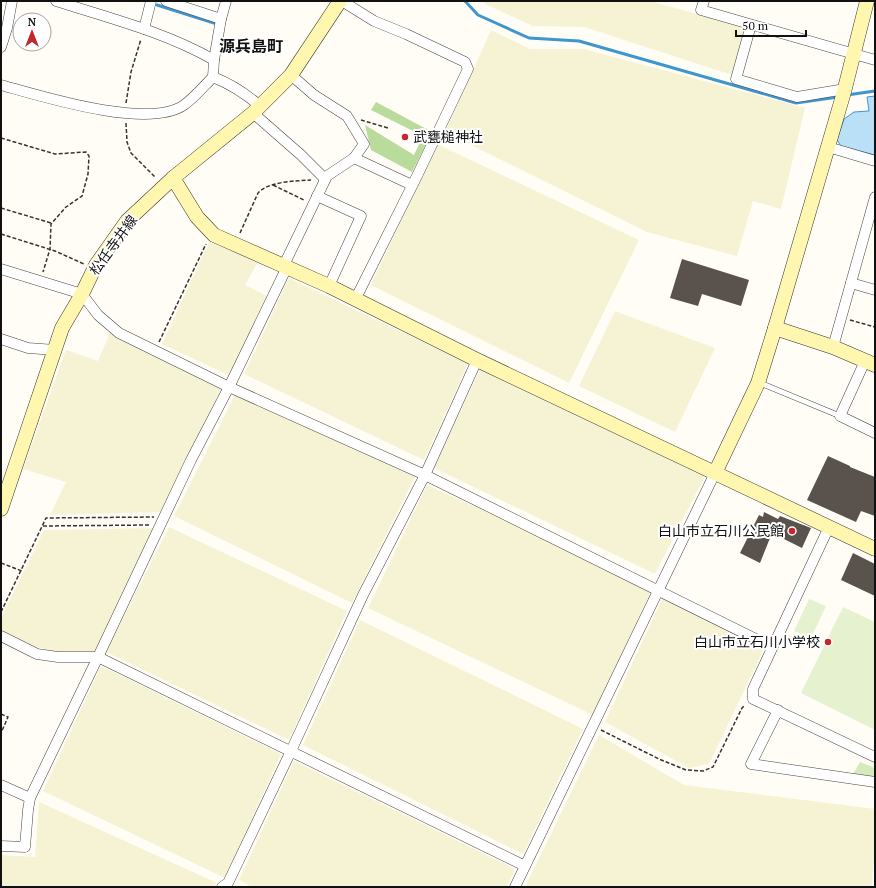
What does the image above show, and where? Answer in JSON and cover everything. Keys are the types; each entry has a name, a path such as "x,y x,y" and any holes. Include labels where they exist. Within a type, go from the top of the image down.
{"street":[{"path":"1,47 12,1"},
{"path":"56,1 144,29 196,49 214,60"},
{"path":"144,29 151,1"},
{"path":"166,1 220,19"},
{"path":"1,85 65,102 111,111 139,114 166,112 184,106 213,77 220,19 226,1"},
{"path":"341,1 374,21 406,34 465,62 468,69 355,300"},
{"name":"松任寺井線","path":"1,509 62,328 82,294 94,268 127,221 173,178 257,110 291,75 341,1"},
{"path":"704,1 701,10 875,60"},
{"path":"515,887 758,383 828,147 867,1"},
{"path":"751,25 736,79 797,97 843,93"},
{"path":"1,846 25,847 30,798 191,460 229,387 315,200 327,176 354,158 364,144 347,116 314,96 291,75"},
{"path":"213,77 226,82 249,96 257,110 325,180"},
{"path":"828,147 875,161"},
{"path":"354,158 412,185"},
{"path":"173,178 197,217 214,235 329,286 477,360 875,549"},
{"path":"833,347 875,196"},
{"path":"315,200 361,216 329,286"},
{"path":"1,269 82,294 98,315 119,333 229,387 425,475 772,647"},
{"path":"851,283 875,290"},
{"path":"775,328 833,347 870,363 840,416 875,433"},
{"path":"1,339 28,348 55,350"},
{"path":"222,887 228,883 363,595 425,475 477,360"},
{"path":"829,528 753,689 753,699 875,757"},
{"path":"1,636 37,654 78,658 98,657 525,866"},
{"path":"778,710 751,764 875,782"},
{"path":"1,785 30,798"}],"lane":[{"path":"758,383 840,416"}],"path":[{"path":"347,116 388,128"},
{"path":"1,138 55,154 86,152 89,156 88,174 82,196 66,207 51,224 50,249 40,281"},
{"path":"234,244 258,193 262,189 292,181 325,180"},
{"path":"273,185 315,200"},
{"path":"1,208 51,224"},
{"path":"155,351 212,232"},
{"path":"1,234 50,249 94,268"},
{"path":"841,317 875,327"},
{"path":"1,612 22,571 46,518 162,521"},
{"path":"43,526 162,521"},
{"path":"1,563 22,571"},
{"path":"592,726 659,759 686,770 703,771 713,767 742,708 753,699"},
{"path":"1,714 8,717 1,732"}],"shaded area":[{"path":"483,1 650,1 747,28 732,75 584,27 533,26 485,4"},
{"path":"491,30 530,49 584,49 805,108 781,209 753,201 737,256 647,232 445,132"},
{"path":"437,144 639,240 569,383 371,285"},
{"path":"210,240 258,262 245,285 267,296 230,376 162,344"},
{"path":"289,278 468,364 424,460 244,374"},
{"path":"615,311 715,348 675,432 579,386"},
{"path":"110,333 221,389 160,512 50,515 66,482 23,469 66,350 98,361"},
{"path":"480,369 705,476 655,574 434,468"},
{"path":"237,391 415,477 352,603 174,516"},
{"path":"427,485 653,587 593,715 368,608"},
{"path":"169,527 347,611 289,740 106,652"},
{"path":"155,528 97,653 61,653 30,645 1,632 1,618 44,530"},
{"path":"663,597 763,651 709,764 689,768 605,722"},
{"path":"360,620 583,729 523,854 303,745"},
{"path":"101,666 281,754 225,878 43,791"},
{"path":"599,735 684,785 875,809 872,887 525,887"},
{"path":"294,761 515,869 507,887 252,887 239,880"},
{"path":"39,802 217,883 212,887 1,887 1,855 35,857"}],"green space":[{"path":"376,102 432,132 412,172 371,150 365,125 414,155 423,136 371,110"},
{"path":"809,599 826,606 811,638 794,631"},
{"path":"843,607 875,622 875,730 801,693"},
{"path":"860,762 875,768 875,779 852,776"}],"water":[{"path":"875,96 875,155 841,146 837,140 844,119 854,112 869,111 867,97"}],"building":[{"path":"682,259 749,280 741,306 702,294 698,306 670,298"},
{"path":"828,456 875,477 875,516 861,511 856,522 807,500"},
{"path":"764,512 778,519 780,516 811,528 802,548 772,533 760,563 740,553 759,515 763,517"},
{"path":"853,553 875,564 875,596 841,580"}],"waterway":[{"path":"465,1 478,15 529,38 579,41 796,103 838,97"},
{"path":"157,5 214,23"},
{"path":"847,95 875,91"}],"place":[{"name":"武甕槌神社","path":"405,137"},
{"name":"白山市立石川公民館","path":"792,531"},
{"name":"白山市立石川小学校","path":"828,642"}],"district":[{"name":"源兵島町","path":"251,46"}]}
